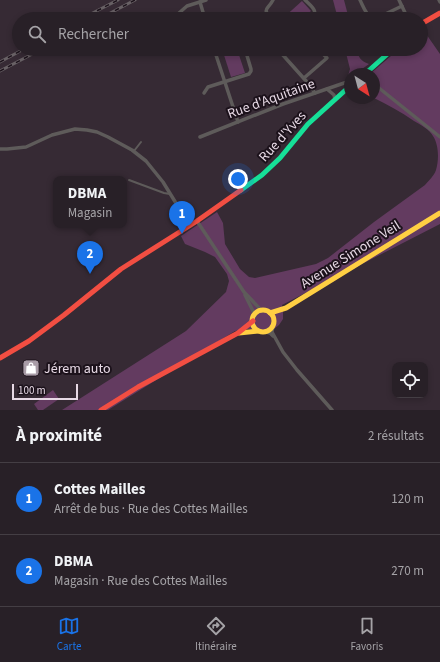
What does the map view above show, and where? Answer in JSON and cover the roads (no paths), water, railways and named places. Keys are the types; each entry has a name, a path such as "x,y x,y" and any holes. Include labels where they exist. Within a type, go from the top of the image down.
{"street":[{"path":"181,12 187,6 206,0"},
{"path":"266,12 267,7 273,0"},
{"path":"305,0 315,12"},
{"path":"360,0 366,12"},
{"path":"399,0 405,12"},
{"path":"200,2 203,12"},
{"path":"389,12 402,6"},
{"path":"428,20 440,13"},
{"path":"216,56 238,122"},
{"path":"204,93 208,87 249,74 251,71 246,56"},
{"path":"284,56 304,78 315,94"},
{"path":"304,78 328,58 326,56"},
{"path":"372,68 385,56"},
{"name":"Rue d'Aquitaine","path":"200,137 283,104 344,83"},
{"path":"334,86 339,90 340,95"},
{"path":"327,89 334,95 335,100"},
{"path":"380,89 440,137"},
{"name":"Rue d'Yves","path":"0,358 35,337 121,268 190,226 262,175 280,158 308,124 344,91"},
{"path":"0,149 26,147 52,135 76,129 97,132 119,142 134,151 146,161 163,182 190,226"},
{"name":"Avenue Simone Veil","path":"270,313 286,308 440,213"},
{"path":"197,221 244,292 255,315"},
{"path":"244,292 262,311"},
{"path":"266,332 270,330 278,315 286,308"},
{"path":"258,331 253,325 255,315 259,311 270,313 274,323 272,332 283,352 332,410"},
{"path":"101,410 138,387 238,333 253,321"},
{"path":"238,333 258,331 266,332 270,333 276,339"}],"lane":[{"path":"134,151 141,142"},
{"path":"129,180 170,194"}],"railway":[{"path":"95,12 118,0"},
{"path":"112,12 135,0"},
{"path":"0,62 12,56"},
{"path":"0,71 29,56"}],"place":[{"name":"Cottes Mailles","path":"182,234"},
{"name":"DBMA","path":"90,274"},
{"name":"Jérem auto","path":"31,368"}]}
